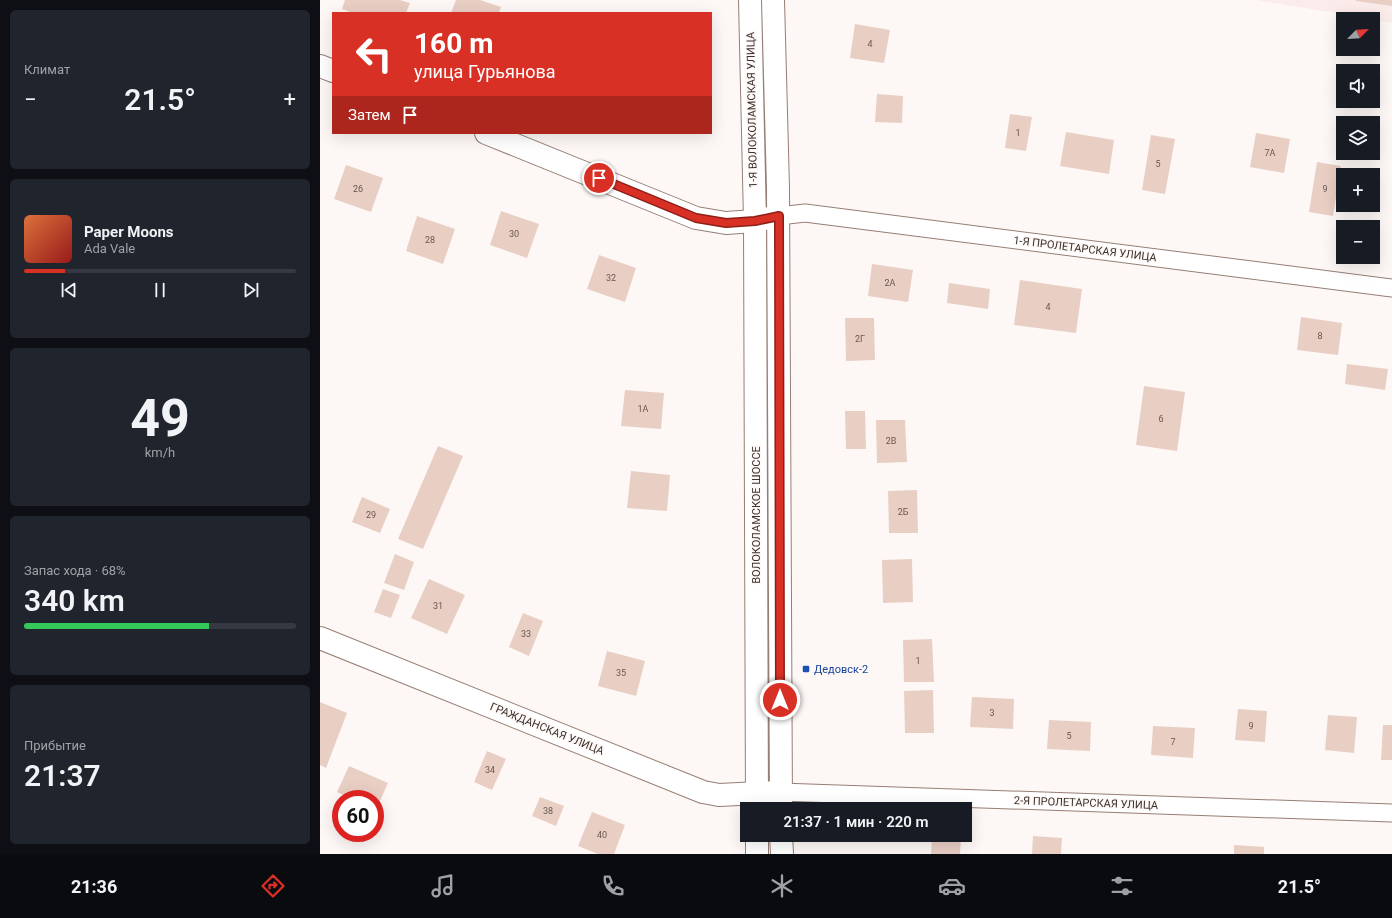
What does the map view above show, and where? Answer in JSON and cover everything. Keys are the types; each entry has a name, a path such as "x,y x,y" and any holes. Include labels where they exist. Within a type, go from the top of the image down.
{"main road":[{"name":"1-Я ВОЛОКОЛАМСКАЯ УЛИЦА","path":"750,0 755,221"},
{"path":"773,0 779,216 780,801"},
{"path":"320,66 332,71"},
{"path":"488,134 696,218 726,223 755,221 779,216"},
{"name":"ВОЛОКОЛАМСКОЕ ШОССЕ","path":"755,221 757,801"},
{"name":"ГРАЖДАНСКАЯ УЛИЦА","path":"320,638 703,792 757,801 780,801"},
{"path":"757,842 757,854"},
{"path":"781,842 782,854"}],"street":[{"name":"1-Я ПРОЛЕТАРСКАЯ УЛИЦА","path":"779,216 805,213 1392,288"},
{"name":"2-Я ПРОЛЕТАРСКАЯ УЛИЦА","path":"780,801 1392,813"}],"shaded area":[{"path":"1256,0 1392,0 1392,23 1380,20 1380,12 1336,13"}],"building":[{"path":"345,0 400,0 410,3 406,12 350,12 342,9"},
{"path":"456,0 480,0 501,7 499,12 451,12"},
{"path":"1392,0 1392,6 1356,1"},
{"path":"855,24 890,30 884,63 850,58"},
{"path":"877,94 903,96 902,123 875,122"},
{"path":"1010,114 1032,117 1026,151 1005,148"},
{"path":"1066,132 1114,140 1109,174 1060,166"},
{"path":"1256,133 1290,139 1284,173 1250,167"},
{"path":"1151,135 1175,139 1165,194 1142,190"},
{"path":"1317,162 1341,166 1341,168 1336,168 1336,197 1333,216 1309,212"},
{"path":"346,165 383,178 371,212 334,199"},
{"path":"501,211 539,224 527,258 490,245"},
{"path":"417,216 455,229 443,264 406,251"},
{"path":"599,255 636,268 625,302 587,289"},
{"path":"872,264 913,270 908,302 868,296"},
{"path":"1020,280 1082,289 1076,333 1014,325"},
{"path":"949,283 990,289 988,309 947,303"},
{"path":"1301,317 1342,323 1338,355 1297,350"},
{"path":"845,318 874,318 875,360 846,361"},
{"path":"1347,364 1388,369 1385,390 1345,384"},
{"path":"1144,386 1185,392 1177,451 1136,445"},
{"path":"625,390 664,393 661,429 621,426"},
{"path":"845,411 865,411 866,449 846,449"},
{"path":"876,420 905,420 907,462 877,463"},
{"path":"438,446 463,456 423,549 398,539"},
{"path":"631,471 670,475 667,511 627,508"},
{"path":"917,490 918,533 889,533 888,491"},
{"path":"362,497 390,509 380,533 352,522"},
{"path":"395,554 414,562 404,590 384,583"},
{"path":"912,559 913,602 883,603 882,560"},
{"path":"429,579 465,595 447,634 411,618"},
{"path":"383,589 400,595 391,618 374,612"},
{"path":"523,613 543,621 529,656 509,647"},
{"path":"932,639 934,682 904,682 903,640"},
{"path":"607,651 645,661 636,696 598,686"},
{"path":"933,690 934,733 905,733 904,691"},
{"path":"972,697 1014,699 1013,729 970,727"},
{"path":"320,702 347,713 326,768 320,765"},
{"path":"1238,709 1267,711 1265,742 1235,740"},
{"path":"1328,715 1357,717 1354,753 1325,750"},
{"path":"1049,720 1091,722 1090,751 1047,749"},
{"path":"1383,725 1392,725 1392,760 1381,760"},
{"path":"1153,726 1195,728 1193,758 1151,755"},
{"path":"487,751 506,759 492,790 474,782"},
{"path":"349,766 388,783 384,792 384,790 338,790"},
{"path":"540,797 564,806 556,826 532,816"},
{"path":"592,812 625,825 614,854 598,854 578,846"},
{"path":"1033,836 1062,838 1061,854 1032,854"},
{"path":"932,842 961,842 960,854 931,854"},
{"path":"1234,845 1264,847 1264,854 1234,854"}],"place":[{"name":"Дедовск-2","path":"806,669"}],"route":[{"path":"599,178 696,218 726,223 755,221 779,216 780,700"}]}
